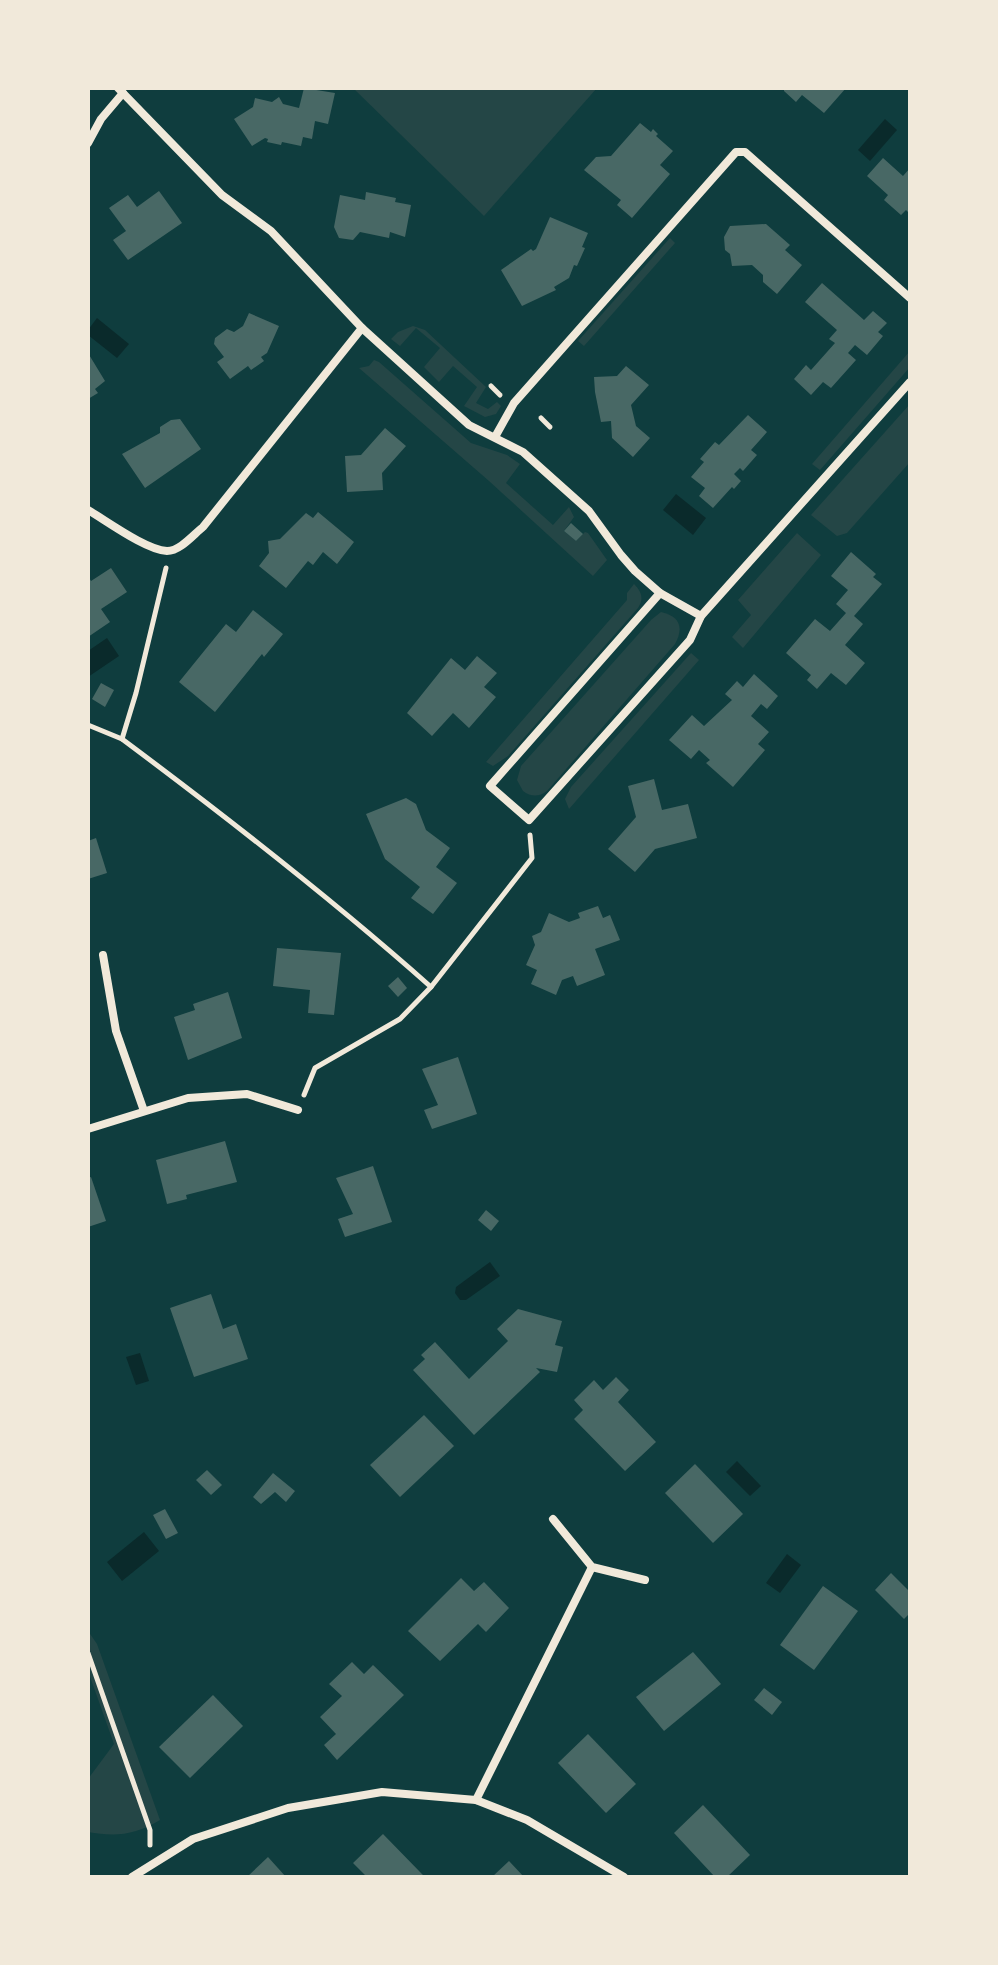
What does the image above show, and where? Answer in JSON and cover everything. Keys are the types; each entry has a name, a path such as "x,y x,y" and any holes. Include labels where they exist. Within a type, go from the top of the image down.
{"street":[{"path":"88,143 120,90 222,195 271,231 362,328 469,425 523,452 589,511 621,555 660,593 701,616"},
{"path":"495,437 514,403 736,152 745,152 910,298"},
{"path":"88,510 149,545 168,551 181,546 203,527 362,328"},
{"path":"660,593 490,786 529,820 690,640 701,616 910,382"},
{"path":"103,955 116,1031 144,1111"},
{"path":"88,1129 188,1098 247,1094 298,1110"},
{"path":"553,1519 592,1567 645,1580"},
{"path":"476,1800 592,1567"},
{"path":"132,1877 193,1839 288,1808 382,1792 476,1800 527,1820 624,1877"}],"path":[{"path":"491,386 500,396"},
{"path":"541,418 550,427"},
{"path":"122,739 168,551"},
{"path":"88,725 122,739 228,818 431,987"},
{"path":"298,1110 315,1068 400,1019 431,987 532,858 529,820"},
{"path":"88,1653 150,1830 151,1865"}],"shaded area":[{"path":"353,88 597,88 484,216"},
{"path":"885,119 897,130 870,161 858,150"},
{"path":"670,238 675,243 584,346 578,341"},
{"path":"97,318 129,344 117,358 88,335"},
{"path":"413,326 425,330 486,387 476,403 488,409 497,402 501,406 496,414 485,417 464,406 477,387 453,366 439,382 424,367 440,348 416,328 400,346 391,339 398,332"},
{"path":"910,351 910,367 820,470 812,464"},
{"path":"374,360 471,443 507,455 520,464 506,483 553,525 569,507 574,517 564,531 576,541 585,532 588,533 607,560 593,576 359,368 369,366"},
{"path":"910,404 910,462 847,533 837,536 811,515"},
{"path":"676,494 706,518 693,535 663,510"},
{"path":"797,533 821,555 743,648 732,637 751,615 738,600"},
{"path":"634,584 641,596 638,608 508,756 493,766 486,762 627,600 627,593"},
{"path":"661,612 672,616 680,628 675,644 547,791 535,796 523,791 517,780 521,766"},
{"path":"107,638 119,656 88,677 88,651"},
{"path":"691,653 699,660 569,809 565,799 571,787"},
{"path":"490,1262 500,1276 466,1300 460,1300 455,1293 456,1287"},
{"path":"140,1353 149,1381 136,1385 126,1357"},
{"path":"737,1461 761,1486 750,1496 726,1472"},
{"path":"144,1532 159,1551 122,1581 107,1562"},
{"path":"787,1554 801,1565 780,1593 766,1583"},
{"path":"88,1631 97,1644 160,1820 125,1834 88,1832 88,1779 114,1744 88,1671"}],"building":[{"path":"304,88 335,93 328,124 315,121 312,139 303,137 301,146 267,142 265,138 252,146 234,119 253,107 255,98 272,102 279,97 283,104 299,108"},
{"path":"784,88 846,88 824,113 802,95 796,102"},
{"path":"640,123 651,132 653,129 658,134 656,136 673,151 660,165 670,174 632,218 617,205 621,200 584,170 596,157 611,156"},
{"path":"883,158 903,176 910,168 910,214 906,210 901,215 884,200 888,195 867,176"},
{"path":"159,191 182,223 128,260 113,240 126,231 109,208 128,195 137,207"},
{"path":"366,192 396,198 395,202 411,205 405,237 390,232 389,238 360,232 353,240 339,238 334,227 340,195 365,200"},
{"path":"550,217 588,233 582,247 585,248 569,278 554,287 556,290 522,306 501,270 531,249 536,249"},
{"path":"766,224 790,245 785,250 802,265 777,294 763,282 763,275 752,265 732,266 730,254 725,250 724,237 730,226"},
{"path":"822,283 864,320 873,311 887,323 878,332 883,336 867,355 855,345 848,353 856,360 831,388 823,382 811,395 794,379 806,365 811,370 835,343 829,339 837,330 805,302"},
{"path":"249,313 279,326 267,353 261,357 264,361 251,370 248,366 230,379 217,362 224,357 214,344 215,338 227,329 234,332 243,326"},
{"path":"88,353 105,381 95,389 98,393 88,399"},
{"path":"626,366 649,385 631,405 636,426 650,438 633,457 612,438 611,421 601,422 595,392 594,377 617,376"},
{"path":"748,415 767,432 751,450 757,455 743,471 740,468 734,474 741,481 713,508 699,496 705,488 691,477 704,462 700,459 715,442 719,445"},
{"path":"180,419 201,449 145,488 122,454 160,433 160,427 171,420"},
{"path":"385,428 406,446 382,473 383,490 347,492 345,456 361,455"},
{"path":"318,512 354,542 337,564 323,552 313,565 308,561 286,588 259,566 269,553 268,541 280,539 306,513 313,518"},
{"path":"571,523 583,534 576,541 564,531"},
{"path":"851,552 876,574 873,577 882,584 854,616 863,624 845,645 865,663 846,685 831,673 817,689 807,680 811,675 786,653 815,619 830,631 846,613 836,604 848,590 831,576"},
{"path":"111,568 127,592 101,609 110,622 88,637 88,576 91,581"},
{"path":"253,610 283,634 264,657 262,654 215,712 179,682 226,624 236,632"},
{"path":"477,656 497,673 484,687 496,697 469,728 453,713 432,736 407,713 451,658 465,670"},
{"path":"754,674 778,696 767,709 761,704 751,716 769,732 758,744 765,750 733,787 706,763 710,760 699,750 691,759 669,740 692,715 704,726 732,700 725,694 737,681 743,687"},
{"path":"101,683 114,690 105,707 92,699"},
{"path":"654,779 662,810 688,804 697,838 655,849 635,872 608,849 636,817 628,786"},
{"path":"406,798 416,804 426,830 450,848 436,867 457,883 433,914 411,898 420,887 385,859 366,814"},
{"path":"96,838 107,873 88,879 88,841"},
{"path":"598,906 603,918 610,915 620,940 595,949 605,975 577,986 573,976 562,980 556,995 531,984 537,970 526,965 535,945 532,936 541,932 549,913 569,922 580,918 578,913"},
{"path":"277,948 341,953 334,1015 308,1013 310,990 273,986"},
{"path":"398,977 407,988 398,997 388,986"},
{"path":"228,992 242,1038 188,1060 174,1017 195,1010 193,1004"},
{"path":"458,1057 477,1114 432,1129 424,1110 438,1105 422,1069"},
{"path":"225,1141 237,1182 186,1195 187,1199 167,1204 156,1160"},
{"path":"373,1166 392,1222 345,1237 338,1219 353,1214 336,1178"},
{"path":"91,1177 106,1221 88,1227 88,1178"},
{"path":"486,1210 499,1221 491,1231 478,1220"},
{"path":"211,1294 223,1329 236,1324 248,1359 194,1377 170,1308"},
{"path":"518,1309 562,1321 555,1345 563,1347 557,1372 536,1368 540,1372 474,1435 413,1370 425,1359 421,1355 435,1342 469,1379 508,1341 497,1329"},
{"path":"616,1377 629,1390 618,1402 656,1442 625,1471 574,1419 583,1410 574,1400 594,1380 603,1390"},
{"path":"424,1415 454,1446 400,1497 370,1465"},
{"path":"695,1464 743,1514 713,1543 665,1493"},
{"path":"207,1470 222,1485 211,1495 196,1480"},
{"path":"273,1473 295,1491 286,1502 275,1492 261,1504 253,1497"},
{"path":"165,1509 178,1533 166,1539 153,1515"},
{"path":"891,1573 910,1592 910,1613 904,1619 875,1590"},
{"path":"461,1578 474,1591 484,1582 509,1608 486,1632 478,1624 440,1661 408,1631"},
{"path":"823,1586 858,1611 814,1670 780,1645"},
{"path":"693,1652 721,1684 664,1731 636,1697"},
{"path":"352,1662 364,1674 373,1665 404,1695 337,1760 324,1745 336,1734 320,1717 342,1696 329,1684"},
{"path":"764,1688 782,1702 772,1715 754,1700"},
{"path":"213,1695 243,1726 190,1778 159,1747"},
{"path":"588,1734 636,1784 606,1813 558,1763"},
{"path":"703,1805 750,1855 727,1877 715,1877 674,1833"},
{"path":"383,1834 425,1877 367,1877 353,1863"},
{"path":"268,1857 286,1877 247,1877"},
{"path":"509,1861 524,1877 492,1877"}]}
